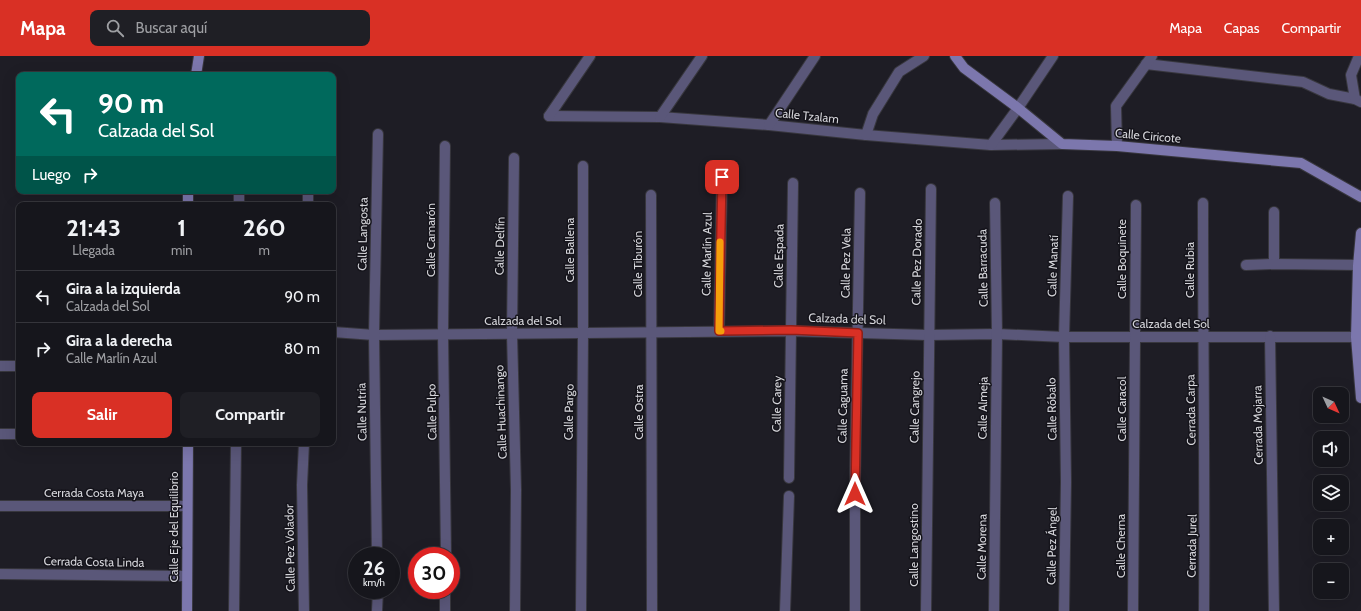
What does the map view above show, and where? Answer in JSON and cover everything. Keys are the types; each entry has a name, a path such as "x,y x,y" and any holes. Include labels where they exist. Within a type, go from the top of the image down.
{"street":[{"path":"196,72 199,56"},
{"name":"Calle Tzalam","path":"590,56 549,116 660,117 769,124 866,135 992,144 1062,144"},
{"path":"660,117 702,56"},
{"path":"769,124 815,56"},
{"path":"866,135 873,114 899,72 924,56"},
{"path":"955,56 964,68 1018,108 1062,144"},
{"path":"992,144 1053,56"},
{"path":"1117,146 1116,106 1149,60 1303,82 1329,94 1358,100 1351,75 1359,56"},
{"name":"Calle Langosta","path":"374,335 378,134"},
{"name":"Calle Ciricote","path":"1062,144 1117,146 1301,163 1361,197"},
{"name":"Calle Camarón","path":"443,334 445,146"},
{"name":"Calle Delfín","path":"512,334 514,158"},
{"name":"Calle Ballena","path":"583,166 583,334"},
{"name":"Calle Marlín Azul","path":"719,331 722,177"},
{"name":"Calle Espada","path":"791,330 793,183"},
{"name":"Calle Pez Dorado","path":"928,335 931,189"},
{"name":"Calle Pez Vela","path":"858,333 860,193"},
{"name":"Calle Tiburón","path":"651,195 651,332"},
{"name":"Calle Manatí","path":"1064,337 1068,196"},
{"name":"Calle Barracuda","path":"995,203 997,334"},
{"name":"Calle Rubia","path":"1203,203 1203,337"},
{"name":"Calle Boquinete","path":"1135,337 1136,205"},
{"path":"1274,212 1274,264"},
{"path":"1361,233 1359,266 1361,398"},
{"path":"1246,266 1274,264 1359,266"},
{"name":"Calzada del Sol","path":"336,332 374,335 583,334 791,330 928,335 997,334 1064,337 1359,337"},
{"name":"Calle Carey","path":"789,478 791,330"},
{"name":"Calle Ostra","path":"651,332 652,611"},
{"name":"Calle Caguama","path":"855,611 855,480 858,333"},
{"name":"Calle Pulpo","path":"443,334 446,547"},
{"name":"Calle Huachinango","path":"512,334 516,490 515,611"},
{"name":"Calle Pargo","path":"581,611 583,334"},
{"name":"Calle Almeja","path":"996,483 997,334"},
{"name":"Calle Nutria","path":"374,335 377,547"},
{"name":"Calle Cangrejo","path":"927,479 928,335"},
{"name":"Cerrada Mojarra","path":"1270,336 1274,611"},
{"name":"Calle Róbalo","path":"1064,337 1066,482"},
{"name":"Calle Caracol","path":"1134,480 1135,337"},
{"name":"Cerrada Carpa","path":"1203,337 1205,481"},
{"path":"0,366 16,366"},
{"path":"0,434 16,434"},
{"name":"Calle Eje del Equilibrio","path":"187,611 188,446"},
{"path":"234,611 236,446"},
{"name":"Calle Pez Volador","path":"304,446 302,485 304,611"},
{"name":"Calle Langostino","path":"926,611 927,479"},
{"name":"Calle Cherna","path":"1134,480 1134,611"},
{"name":"Cerrada Jurel","path":"1204,611 1205,481"},
{"name":"Calle Pez Ángel","path":"1064,611 1066,482"},
{"name":"Calle Morena","path":"994,611 996,483"},
{"path":"785,611 789,496"},
{"name":"Cerrada Costa Maya","path":"0,506 188,506"},
{"name":"Cerrada Costa Linda","path":"0,574 187,576"},
{"path":"377,611 378,599"},
{"path":"445,599 445,611"}],"slow traffic":[{"path":"720,242 719,331 721,331"}],"route":[{"path":"722,177 719,331 791,330 858,333 855,494"}]}
